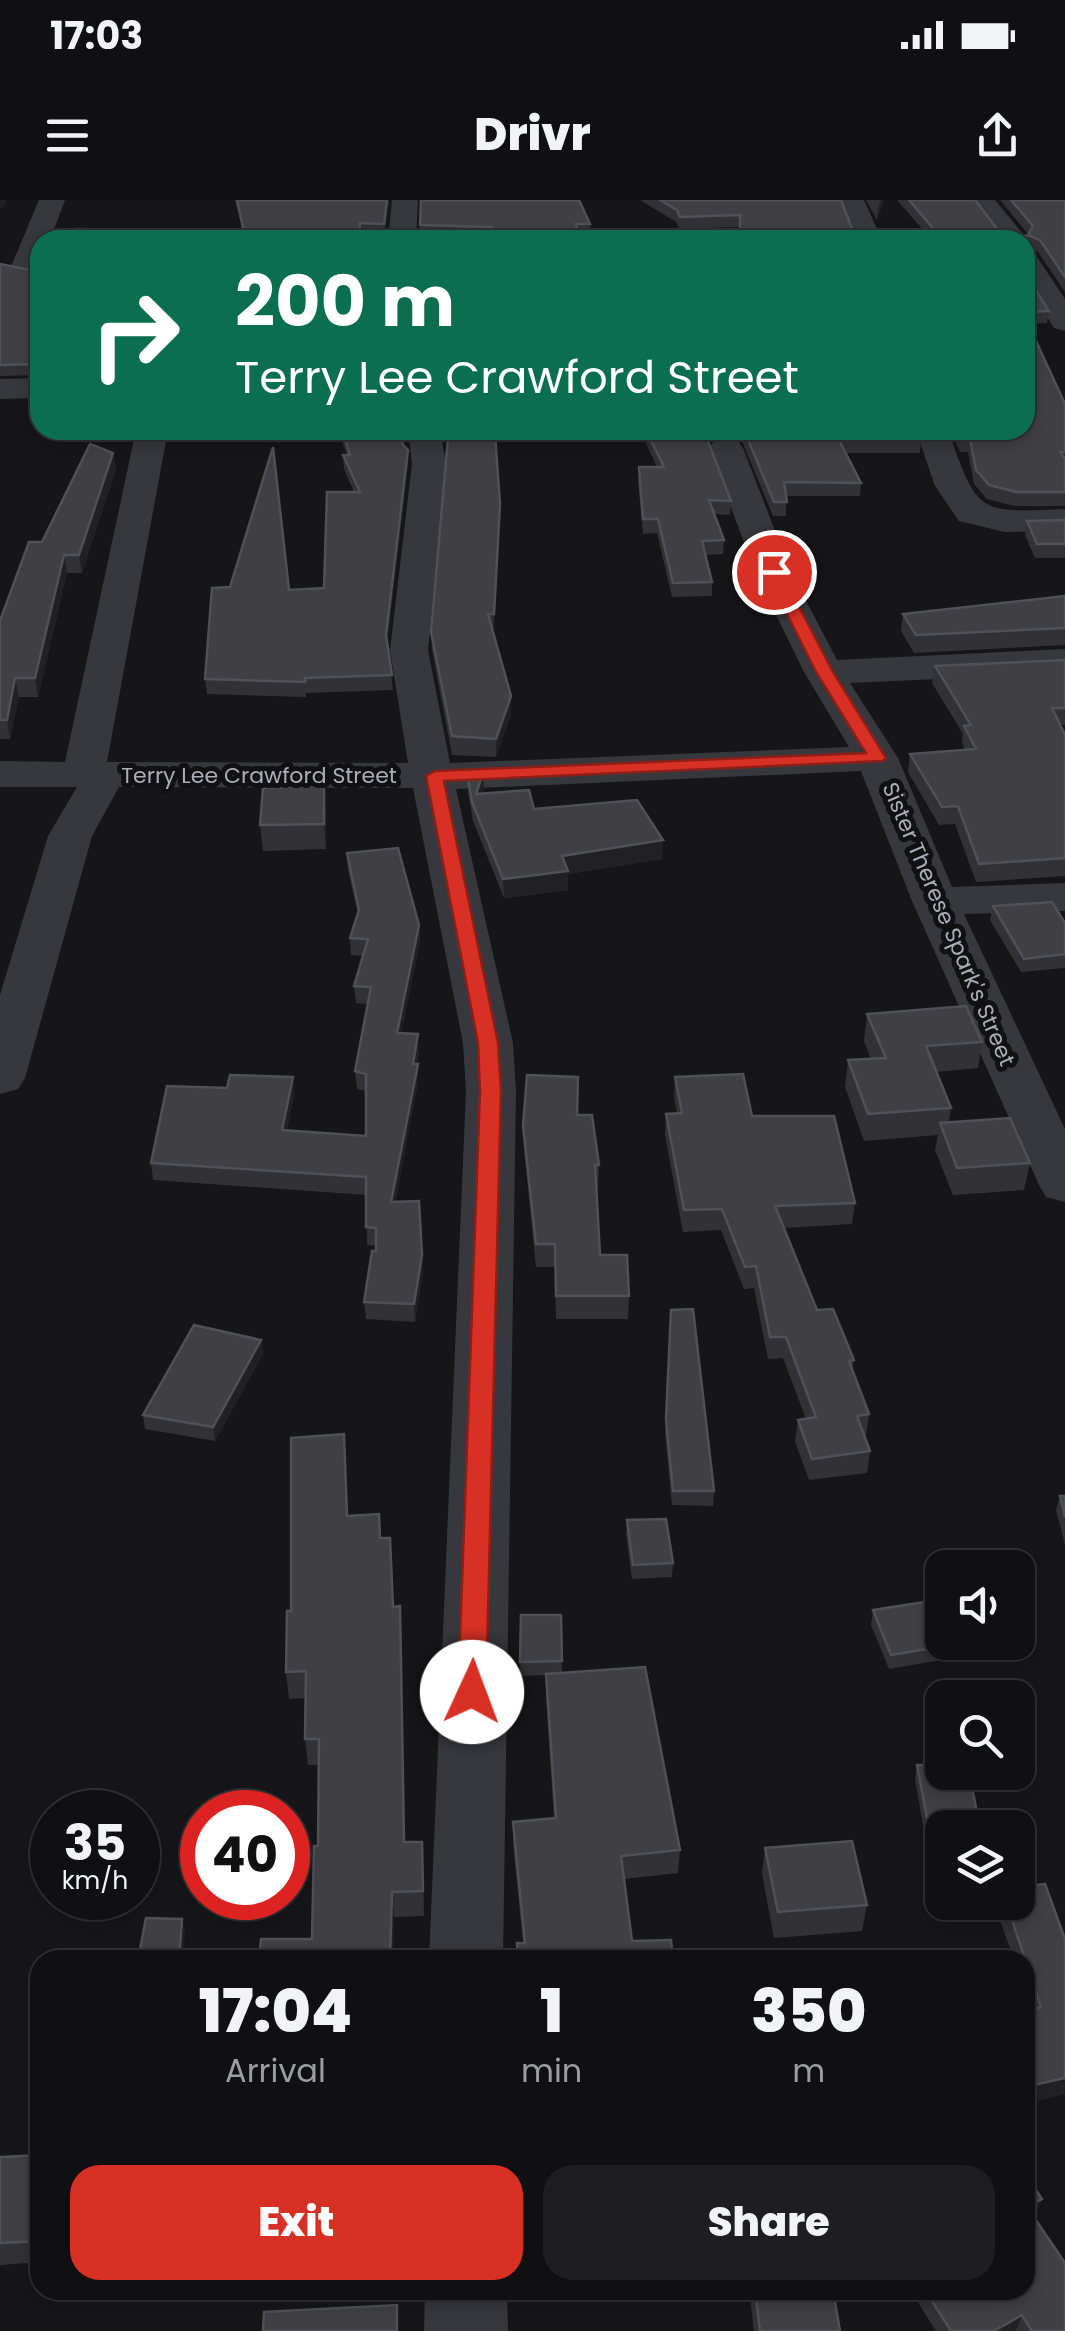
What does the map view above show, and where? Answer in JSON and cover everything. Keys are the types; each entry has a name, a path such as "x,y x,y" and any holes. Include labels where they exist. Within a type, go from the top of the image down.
{"street":[{"path":"39,230 52,200"},
{"path":"403,230 405,200"},
{"path":"851,200 864,230"},
{"path":"981,200 1006,230"},
{"path":"1035,259 1065,258"},
{"path":"1035,275 1065,322"},
{"path":"0,389 30,388"},
{"path":"0,1078 70,836 93,774 93,740 150,440"},
{"path":"425,440 429,464 409,650 488,1043 491,1091 466,1950"},
{"path":"935,440 954,498 972,516 1004,522 1065,520"},
{"name":"Sister Therese Spark's Street","path":"726,448 774,572 824,672 877,758 935,901 1065,1186"},
{"path":"824,672 1065,660"},
{"name":"Terry Lee Crawford Street","path":"0,774 435,776 877,758"},
{"path":"935,901 1065,896"},
{"path":"466,2300 466,2331"}],"building":[{"path":"237,200 387,200 384,224 360,223 359,230 244,230"},
{"path":"421,200 579,200 590,224 576,224 578,230 420,225"},
{"path":"660,200 841,200 852,229 858,230 740,230 740,215 680,217 677,210"},
{"path":"909,200 975,200 998,230 934,230"},
{"path":"1011,200 1065,200 1065,277 1035,238 1033,226"},
{"path":"0,264 30,270 30,364 0,365"},
{"path":"1035,289 1049,311 1035,312"},
{"path":"1035,339 1065,404 1065,452 1060,452 1065,459 1065,492 1016,492 989,485 976,470 970,440 1035,440"},
{"path":"345,440 402,440 408,450 386,635 392,675 305,678 305,682 205,679 212,588 230,587 273,447 289,590 324,588 327,492 360,492 343,455 350,455"},
{"path":"448,440 495,440 500,504 494,614 488,614 511,696 496,739 452,736 431,632"},
{"path":"651,440 708,440 731,501 709,500 724,540 702,541 712,582 673,583 658,519 643,519 639,467 664,467"},
{"path":"748,440 839,440 861,483 784,482 787,502 774,502"},
{"path":"90,444 113,453 79,555 64,555 35,678 15,678 7,720 0,720 0,621 29,542 42,542"},
{"path":"1065,520 1065,544 1037,544 1027,521"},
{"path":"1065,596 1065,628 916,635 903,614"},
{"path":"1065,660 1065,708 1052,708 1065,735 1065,858 979,864 958,806 942,807 910,754 976,749 964,726 971,725 935,666"},
{"path":"467,773 483,773 476,794 529,790 534,809 637,800 663,840 562,856 568,871 503,879 472,802"},
{"path":"324,785 324,824 260,825 263,788"},
{"path":"398,848 419,925 397,1033 418,1034 413,1064 418,1064 391,1202 419,1201 422,1255 414,1304 364,1302 372,1251 376,1251 376,1228 366,1227 366,1177 151,1163 167,1086 227,1088 230,1075 293,1077 282,1130 366,1136 366,1074 355,1071 371,987 354,986 368,939 350,938 359,910 347,853"},
{"path":"1052,902 1065,923 1065,954 1024,959 993,906"},
{"path":"966,1006 982,1042 926,1046 951,1108 868,1114 848,1060 886,1058 867,1014"},
{"path":"743,1074 752,1116 834,1116 855,1203 775,1206 817,1310 833,1309 854,1360 849,1361 869,1414 857,1416 870,1451 812,1459 798,1420 816,1417 786,1337 770,1337 756,1266 745,1267 722,1209 684,1210 666,1114 682,1113 675,1077"},
{"path":"527,1075 578,1077 577,1115 592,1115 599,1165 595,1165 600,1255 627,1255 629,1296 556,1296 555,1244 536,1244 523,1126"},
{"path":"1010,1118 1030,1163 957,1168 940,1123"},
{"path":"693,1309 714,1491 673,1491 666,1419 671,1310"},
{"path":"194,1325 261,1340 213,1427 143,1415"},
{"path":"344,1434 347,1516 379,1514 380,1538 390,1538 393,1607 400,1606 404,1842 422,1842 423,1891 392,1892 390,1950 260,1950 261,1939 312,1939 314,1846 318,1846 319,1739 305,1739 306,1671 286,1672 287,1611 291,1611 291,1438"},
{"path":"666,1519 673,1563 633,1565 627,1520"},
{"path":"925,1602 925,1649 891,1655 873,1610"},
{"path":"521,1615 561,1615 562,1661 520,1662"},
{"path":"645,1667 680,1850 621,1856 632,1941 671,1940 672,1950 517,1950 517,1943 525,1943 513,1822 556,1818 546,1674"},
{"path":"917,1765 925,1765 925,1790 973,1790 976,1810 925,1810"},
{"path":"852,1841 867,1905 778,1912 765,1848"},
{"path":"1045,1884 1065,1939 1065,2078 1035,2085 1035,2008 1041,2007 1035,1989 1035,1950 1022,1950 1012,1920 1035,1920 1035,1885"},
{"path":"146,1920 182,1920 180,1950 140,1950"},
{"path":"30,2156 30,2242 0,2243 0,2157"},
{"path":"1035,2219 1065,2263 1065,2331 1032,2331 1022,2315 994,2331 951,2331 931,2300 1035,2300"},
{"path":"756,2300 835,2300 840,2331 760,2331"},
{"path":"397,2305 397,2331 263,2331 264,2312"}],"route":[{"path":"472,1692 491,1091 488,1043 435,776 877,758 824,672 774,572"}]}
